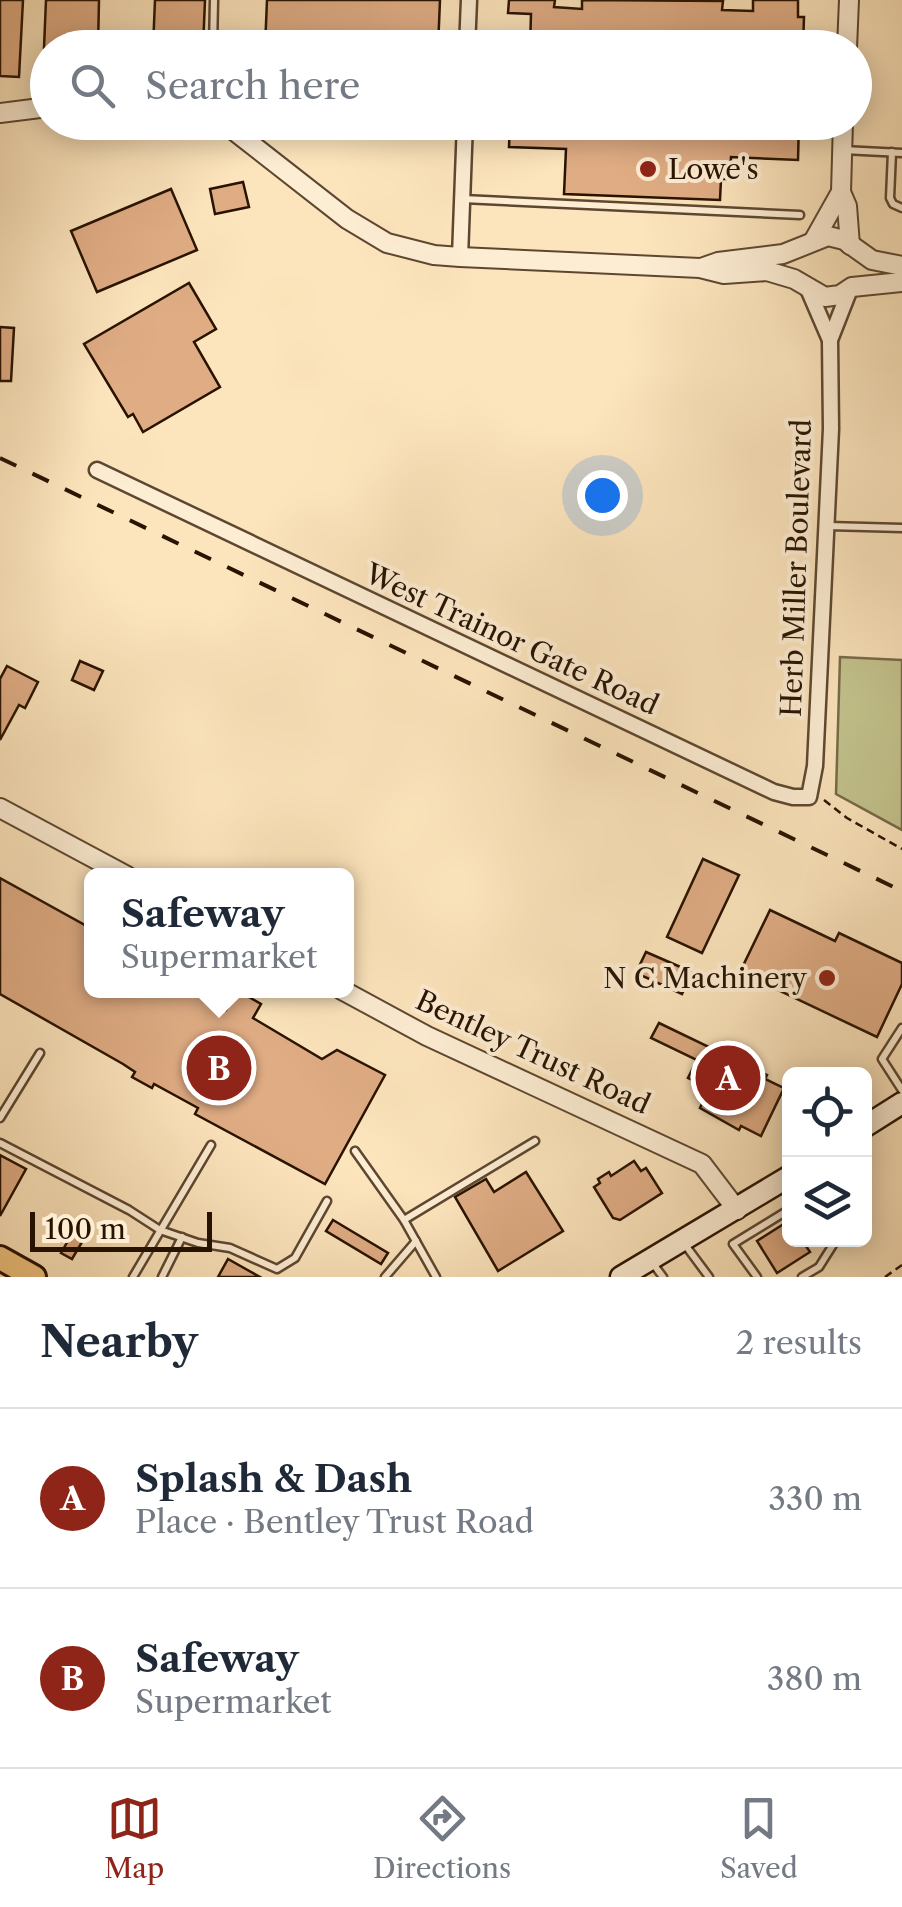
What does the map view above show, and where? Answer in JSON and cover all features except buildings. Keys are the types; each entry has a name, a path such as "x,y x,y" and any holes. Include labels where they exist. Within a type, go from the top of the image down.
{"main road":[{"path":"872,1122 902,1103"},
{"path":"621,1277 656,1268 682,1241 782,1181"},
{"path":"0,1258 34,1277"}],"street":[{"path":"468,30 469,0"},
{"path":"848,30 849,0"},
{"path":"0,113 30,109"},
{"path":"246,140 347,219 387,242 434,255 700,268 724,274 767,271 794,279 818,295 832,297 851,288 902,282"},
{"path":"460,258 464,140"},
{"name":"Herb Miller Boulevard","path":"809,797 815,766 827,526 830,340 860,266 850,245 847,206 841,192 843,140"},
{"name":"Herb Miller Boulevard","path":"830,340 799,274 800,259 841,192"},
{"path":"700,268 718,262 766,258 828,236 872,260 902,266"},
{"name":"West Trainor Gate Road","path":"97,470 774,792 809,797"},
{"path":"0,808 112,868"},
{"name":"Bentley Trust Road","path":"354,996 427,1036 702,1164 737,1210"}],"lane":[{"path":"213,30 214,0"},
{"path":"842,150 902,153"},
{"path":"892,152 890,198 902,208"},
{"path":"462,199 800,215"},
{"path":"827,526 902,528"},
{"path":"902,1028 882,1059 902,1090"},
{"path":"0,1118 40,1053"},
{"path":"404,1220 534,1141"},
{"path":"0,1143 160,1230 230,1248 277,1273 295,1258 327,1200"},
{"path":"133,1277 210,1145"},
{"path":"356,1151 404,1220 436,1277"},
{"path":"757,1277 734,1244 782,1215"},
{"path":"162,1277 182,1237"},
{"path":"385,1277 416,1241"},
{"path":"682,1241 710,1277"},
{"path":"802,1277 819,1267 832,1247"}],"path":[{"path":"809,797 828,800 847,818 902,849"},
{"path":"885,1277 902,1265"}],"green space":[{"path":"840,657 902,660 902,830 836,794"}],"railway":[{"path":"0,458 902,891"}],"place":[{"name":"Lowe's","path":"648,169"},
{"name":"N C Machinery","path":"827,978"},
{"name":"Safeway","path":"219,1068"},
{"name":"Splash & Dash","path":"728,1078"}]}
